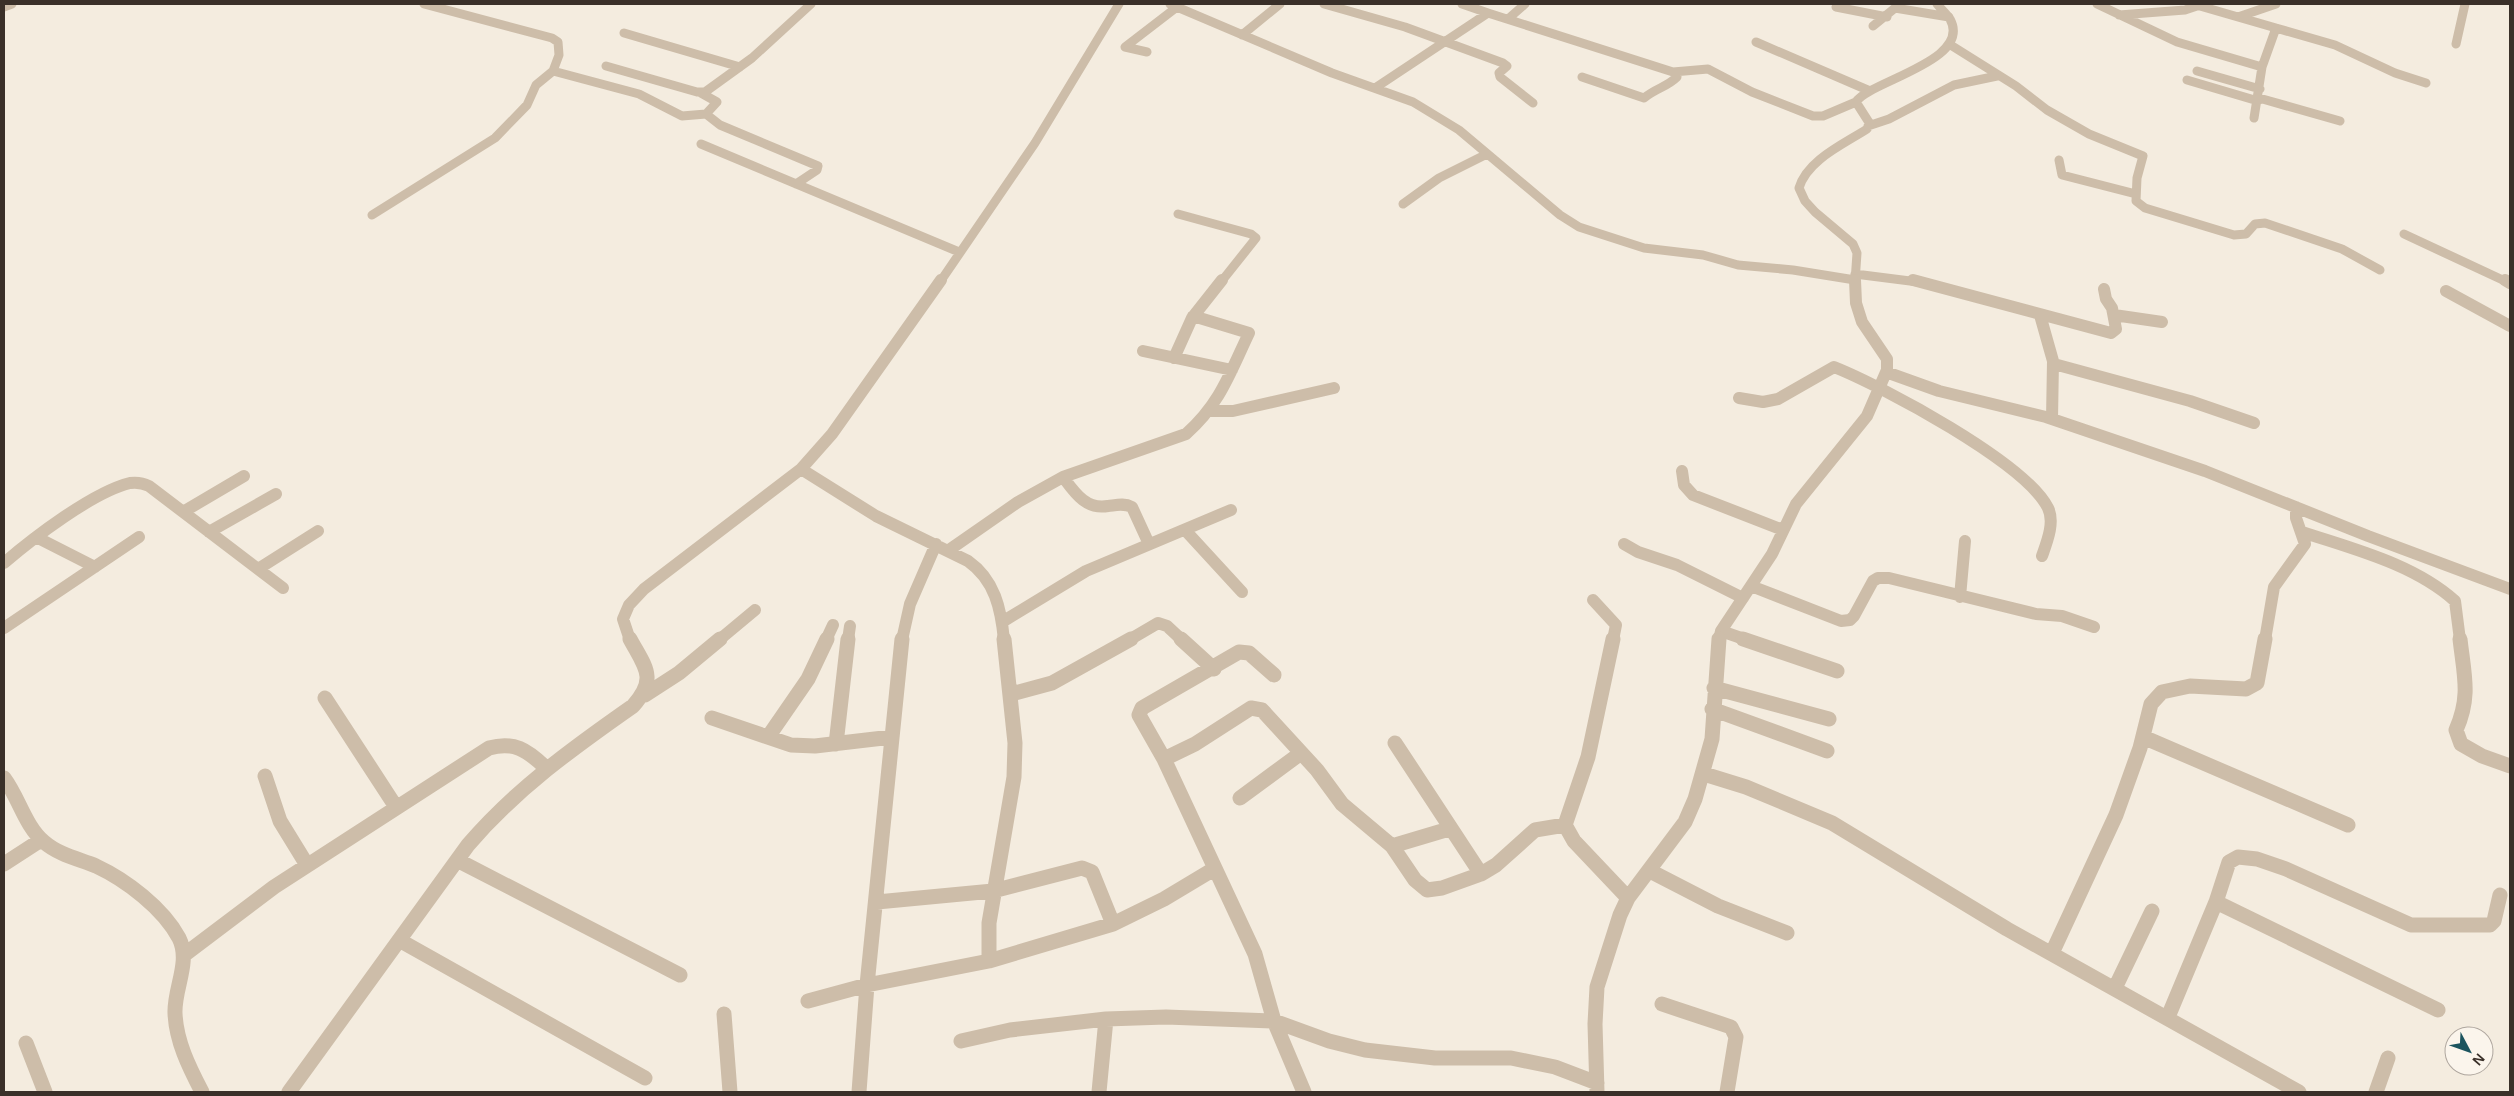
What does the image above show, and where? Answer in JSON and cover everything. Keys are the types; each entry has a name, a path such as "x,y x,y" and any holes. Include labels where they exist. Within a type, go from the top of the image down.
{"street":[{"path":"4,6 12,4"},
{"path":"372,215 495,138 526,105 536,85 553,71 560,46 552,38 424,4"},
{"path":"701,93 764,49 811,4"},
{"path":"645,695 650,684 648,674 625,631 623,617 630,604 644,589 801,469 832,434 870,383 1035,143 1119,4"},
{"path":"1242,35 1280,4"},
{"path":"1324,4 1388,21 1506,65 1506,68 1499,74 1500,77 1533,103"},
{"path":"1462,4 1677,73 1696,68 1708,69 1752,92 1813,116 1863,114 1891,119 1949,86 1964,81 1997,76"},
{"path":"1508,19 1525,4"},
{"path":"961,1041 1018,1029 1106,1019 1166,1017 1274,1021 1329,1041 1365,1050 1435,1058 1511,1058 1555,1067 1597,1088 1595,1024 1597,987 1620,915 1628,898 1685,822 1704,774 1712,739 1712,709 1718,642 1721,632 1772,554 1796,504 1867,416 1886,372 1887,359 1862,322 1856,303 1855,277 1857,253 1853,244 1815,212 1805,201 1800,188 1801,181 1820,158 1855,138 1863,114 1862,94 1929,62 1949,44 1952,33 1949,16 1937,4"},
{"path":"2097,4 2177,42 2262,67"},
{"path":"2119,16 2185,10 2199,4 2335,45 2395,72 2426,83"},
{"path":"2238,17 2276,4"},
{"path":"1146,52 1125,47 1173,5 1332,73 1413,102 1437,115 1560,215 1579,227 1644,248 1703,255 1738,265 1855,277 1908,279 2111,333 2116,329 2114,315 2104,289"},
{"path":"2456,44 2463,5"},
{"path":"1836,7 1886,17"},
{"path":"1873,26 1895,8 1949,16"},
{"path":"1375,88 1488,13"},
{"path":"2254,118 2259,96 2262,67 2276,28"},
{"path":"624,33 740,67"},
{"path":"1756,42 1870,90"},
{"path":"1949,44 1997,76 2016,86 2047,110 2096,138 2143,156 2137,178 2136,201 2145,208 2194,224 2242,235 2246,234 2255,224 2265,223 2342,249 2380,270"},
{"path":"553,71 639,94 682,116 689,117 706,114 717,102 701,93 606,66"},
{"path":"2197,72 2259,96"},
{"path":"1582,77 1642,98 1654,89 1670,84 1677,77 1677,73"},
{"path":"2187,80 2259,96 2340,120"},
{"path":"706,114 720,125 818,166 817,170 796,184"},
{"path":"701,144 904,231 959,252"},
{"path":"1403,204 1439,178 1487,154"},
{"path":"2060,160 2060,172 2062,175 2136,194"},
{"path":"1174,358 1193,316 1256,238 1252,234 1178,214"},
{"path":"2404,234 2510,283"},
{"path":"2446,291 2510,326"},
{"path":"2040,315 2054,364 2052,419"},
{"path":"2114,315 2162,322"},
{"path":"859,1092 867,985 877,902 892,737 903,633 910,604 942,547 1063,477 1186,434 1194,429 1210,411 1222,392 1249,333 1193,316"},
{"path":"1143,351 1232,370"},
{"path":"2054,364 2190,401 2254,423"},
{"path":"1739,398 1764,402 1774,400 1821,372 1834,367 1879,388 1931,416 1982,450 2018,477 2042,499 2048,508 2050,517 2048,538 2042,556"},
{"path":"1886,372 1939,391 2052,419 2206,471 2510,589"},
{"path":"1210,411 1233,411 1334,388"},
{"path":"801,469 876,516 942,547 981,570 990,582 1002,622 1012,694 1015,743 1014,777 989,923 989,961"},
{"path":"1682,471 1684,485 1692,495 1783,530"},
{"path":"183,512 244,476"},
{"path":"1063,477 1091,506 1098,508 1125,504 1132,507 1149,544"},
{"path":"4,563 36,537 117,488 129,483 140,482 149,486 283,588"},
{"path":"209,532 276,494"},
{"path":"2052,953 2116,815 2151,704 2162,692 2190,686 2246,689 2256,684 2274,587 2278,579 2298,558 2305,544 2296,518 2296,507"},
{"path":"1002,622 1086,571 1231,510"},
{"path":"1185,530 1242,592"},
{"path":"258,569 318,531"},
{"path":"2302,532 2425,579 2449,594 2455,601 2466,688 2465,710 2456,730 2460,744 2482,756 2510,766"},
{"path":"36,537 95,567"},
{"path":"4,628 139,537"},
{"path":"1960,596 1965,541"},
{"path":"1624,544 1638,552 1677,565 1743,598"},
{"path":"1751,586 1841,621 1850,620 1854,616 1867,589 1878,578 1889,578 2036,614 2062,616 2094,627"},
{"path":"1593,600 1607,613 1616,626 1588,757 1569,809 1566,825 1574,841 1628,898"},
{"path":"289,1092 457,860 493,814 546,767 633,706 645,695 679,673 755,610"},
{"path":"1012,694 1045,685 1073,673 1158,623 1167,626 1214,669"},
{"path":"768,737 808,679 833,625"},
{"path":"836,744 850,626"},
{"path":"1721,632 1837,671"},
{"path":"1274,675 1244,652 1139,712 1164,759 1255,954 1274,1021 1304,1092"},
{"path":"1714,688 1829,719"},
{"path":"325,698 396,807"},
{"path":"1164,759 1195,744 1251,708 1262,710 1356,818 1392,846 1415,880 1427,890 1442,888 1480,874 1496,865 1535,830 1566,825"},
{"path":"1712,709 1827,751"},
{"path":"712,718 791,745 815,746 892,737"},
{"path":"2142,737 2348,825"},
{"path":"184,955 307,865 489,748 504,743 514,744 525,749 546,767"},
{"path":"1394,743 1480,874"},
{"path":"1240,798 1301,753"},
{"path":"1704,774 1746,787 1832,823 2052,953 2299,1092"},
{"path":"265,776 280,821 307,865"},
{"path":"6,784 41,840 60,853 97,866 128,885 160,915 178,937 184,955 179,980 175,1020 178,1042 202,1092"},
{"path":"1392,846 1449,829"},
{"path":"4,864 41,840"},
{"path":"2168,1017 2216,902 2229,862 2238,857 2257,859 2286,869 2397,920 2412,925 2490,925 2494,921 2500,895"},
{"path":"457,860 680,975"},
{"path":"877,902 993,891 1082,868 1088,869 1096,879 1113,924"},
{"path":"808,1001 867,985 989,961 1113,924 1150,907 1214,869"},
{"path":"1650,871 1718,906 1787,933"},
{"path":"2216,902 2438,1010"},
{"path":"2115,988 2152,911"},
{"path":"399,940 645,1078"},
{"path":"1662,1004 1731,1027 1736,1037 1727,1092"},
{"path":"724,1014 730,1092"},
{"path":"1099,1092 1106,1019"},
{"path":"26,1044 45,1092"},
{"path":"2376,1092 2388,1058"}]}
